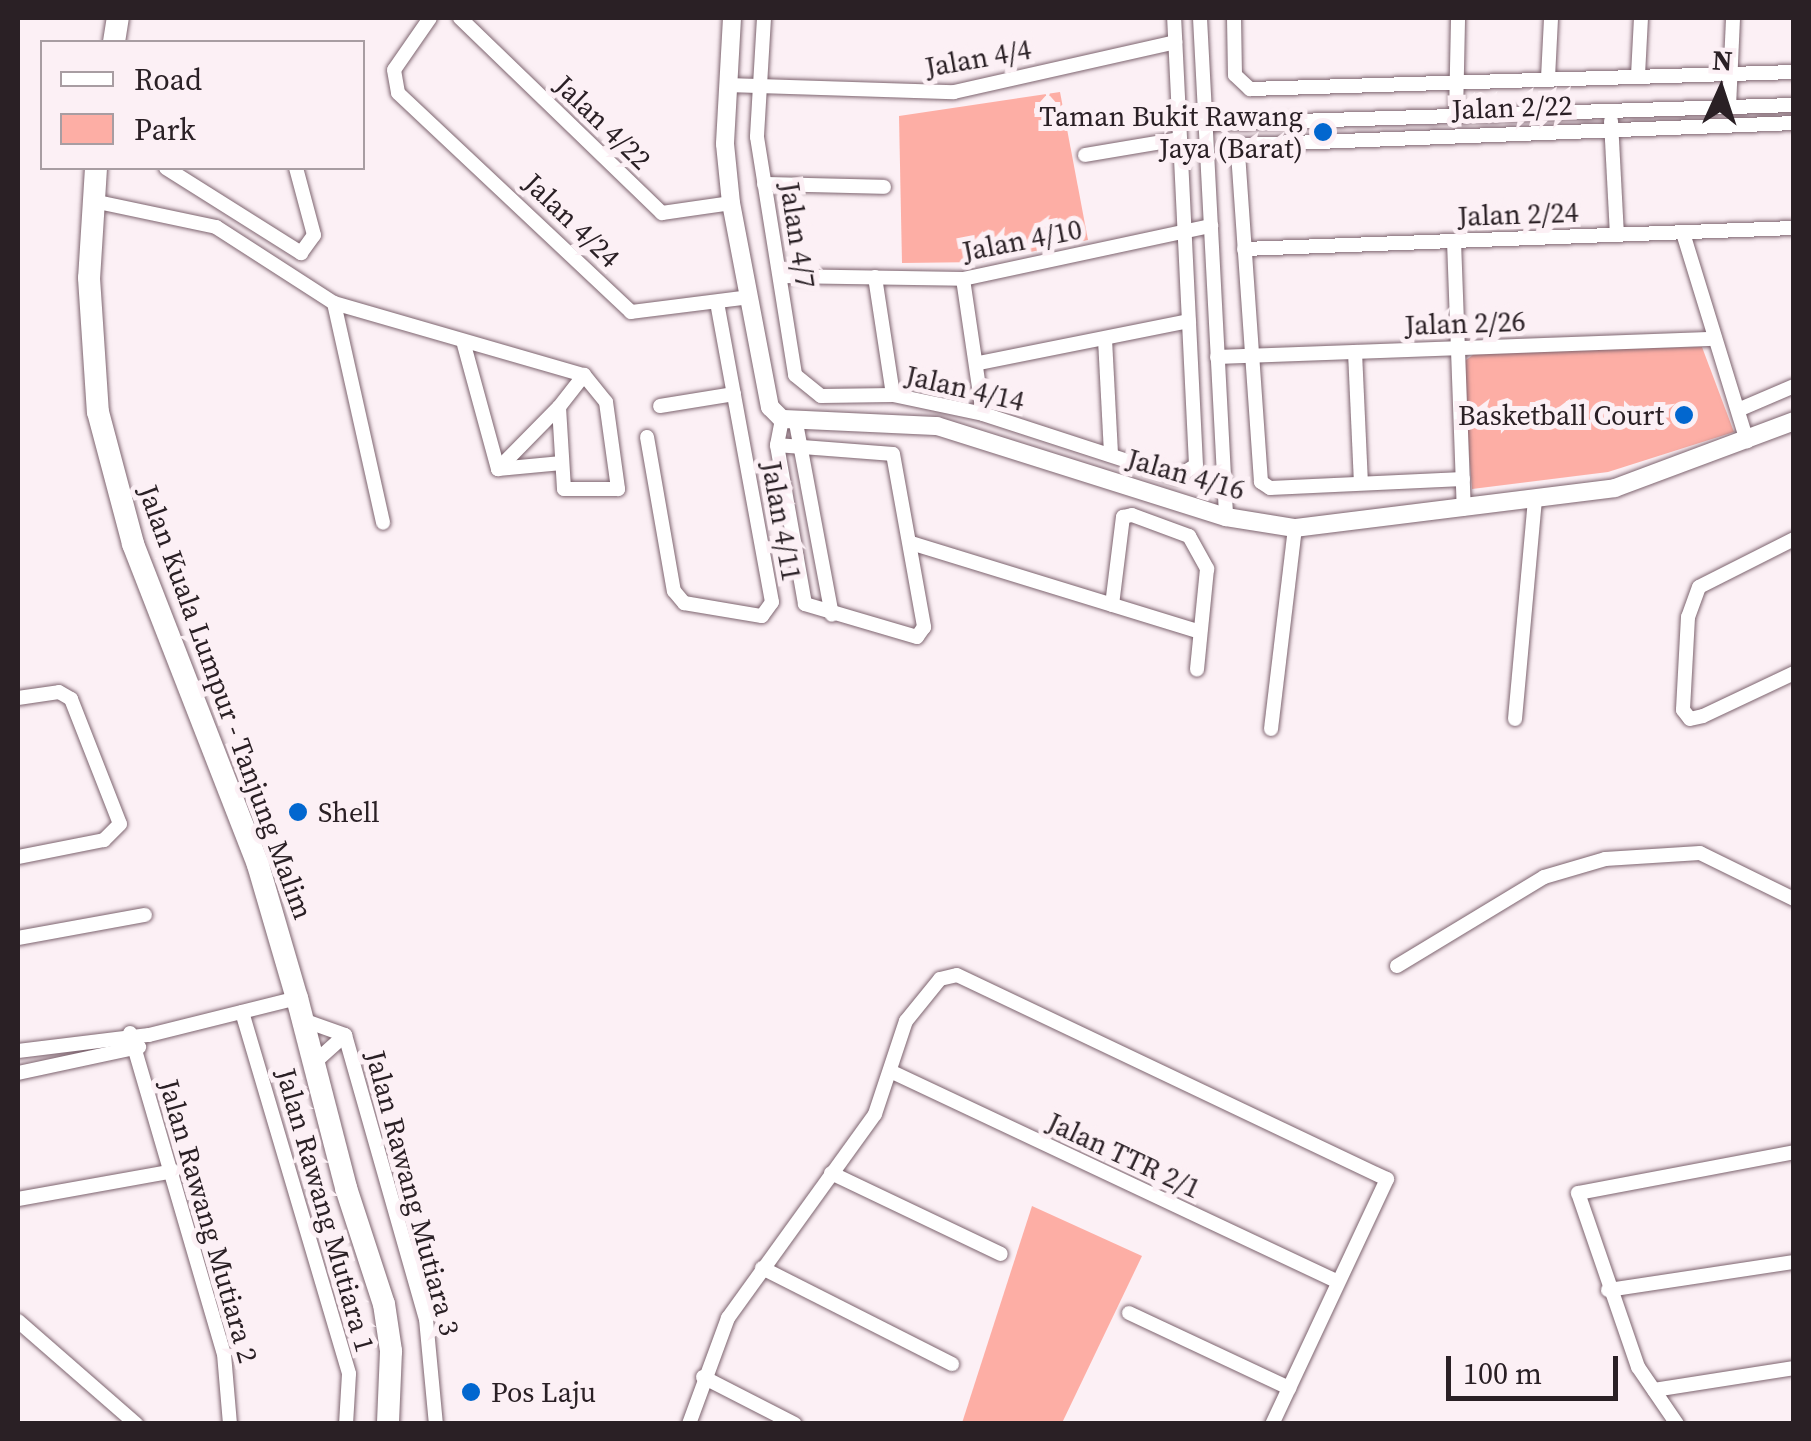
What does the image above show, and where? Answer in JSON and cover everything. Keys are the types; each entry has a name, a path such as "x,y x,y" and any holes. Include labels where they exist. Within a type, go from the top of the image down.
{"main road":[{"name":"Jalan Kuala Lumpur - Tanjung Malim","path":"96,170 90,343 117,489 145,580 258,865 300,1009 384,1304 391,1351 388,1424"}],"street":[{"name":"Jalan 4/24","path":"430,18 393,82 631,312 749,298"},
{"name":"Jalan 4/22","path":"460,18 662,213 731,203"},
{"path":"732,18 727,85 731,203 770,407 789,422 800,445 832,615"},
{"name":"Jalan 4/7","path":"764,18 759,86 764,184 795,374 808,386"},
{"path":"978,364 1190,321 1174,18"},
{"path":"1200,18 1226,517"},
{"path":"1234,18 1235,75 1250,89 1794,72"},
{"path":"1456,116 1458,18"},
{"path":"1548,78 1550,18"},
{"path":"1638,75 1640,18"},
{"path":"1729,107 1733,18"},
{"name":"Jalan 4/4","path":"727,85 954,92 1175,42"},
{"path":"1205,124 1794,105"},
{"path":"1610,111 1617,235"},
{"name":"Jalan 2/22","path":"1244,249 1238,152 1254,140 1794,123"},
{"path":"1085,156 1180,139"},
{"path":"169,170 305,253 314,234 297,170"},
{"path":"764,184 884,187"},
{"path":"93,200 216,227 334,303 584,375 606,402 618,489 564,489 559,407"},
{"path":"216,227 227,206"},
{"name":"Jalan 4/10","path":"780,276 963,279 1210,226"},
{"name":"Jalan 2/24","path":"1244,249 1794,228"},
{"path":"1682,232 1747,440"},
{"path":"1454,241 1464,509"},
{"path":"1244,249 1261,482 1270,488 1463,479"},
{"path":"875,278 893,395"},
{"path":"963,279 989,416 988,442"},
{"name":"Jalan 4/11","path":"647,437 674,591 684,603 762,616 772,602 717,302"},
{"path":"334,303 383,523"},
{"name":"Jalan 4/14","path":"808,386 820,396 893,395 989,416 1177,476 1196,465 1190,321"},
{"path":"1105,339 1110,455"},
{"name":"Jalan 2/26","path":"1217,358 1716,339"},
{"path":"463,342 498,470"},
{"path":"1355,352 1362,484"},
{"path":"498,470 584,375"},
{"path":"1738,410 1794,386"},
{"path":"660,406 734,394"},
{"path":"777,445 891,451 924,627 917,637 805,604 777,445 789,422"},
{"name":"Jalan 4/16","path":"789,422 937,426 1226,517 1295,528 1615,488 1793,422"},
{"path":"498,470 562,463"},
{"path":"1516,718 1536,499"},
{"path":"1112,605 1118,525 1132,514 1189,536 1205,556 1197,670"},
{"path":"1272,729 1295,528"},
{"path":"1794,539 1699,587 1688,617 1682,696 1690,720 1794,673"},
{"path":"911,543 1200,632"},
{"path":"18,698 59,692 70,699 120,824 104,840 18,857"},
{"path":"1397,966 1544,877 1605,859 1700,853 1794,899"},
{"path":"18,938 145,915"},
{"path":"690,1424 703,1377 728,1318 875,1114 906,1021 940,979 956,975 1020,1002 1386,1179 1272,1424"},
{"path":"18,1051 130,1032 149,1034 242,1012 300,1009 345,1035 315,1062"},
{"name":"Jalan Rawang Mutiara 1","path":"242,1012 349,1374 346,1424"},
{"name":"Jalan Rawang Mutiara 2","path":"130,1032 174,1171 224,1354 230,1424"},
{"path":"18,1073 134,1052 149,1034"},
{"name":"Jalan Rawang Mutiara 3","path":"345,1035 422,1304 436,1424"},
{"name":"Jalan TTR 2/1","path":"890,1071 1338,1282"},
{"path":"1677,1424 1638,1367 1577,1203 1583,1188 1794,1152"},
{"path":"18,1199 174,1171"},
{"path":"830,1174 1001,1254"},
{"path":"1608,1290 1794,1262"},
{"path":"762,1268 952,1364"},
{"path":"1129,1313 1289,1388"},
{"path":"18,1322 136,1424"},
{"path":"1654,1390 1794,1368"},
{"path":"703,1377 794,1424"}],"green space":[{"path":"1060,92 1088,240 982,262 902,263 899,116"},
{"path":"1702,347 1734,432 1608,472 1472,489 1462,363 1477,352"},
{"path":"1032,1206 1142,1256 1062,1423 962,1423"}],"place":[{"name":"Taman Bukit Rawang Jaya (Barat)","path":"1323,132"},
{"name":"Basketball Court","path":"1684,415"},
{"name":"Shell","path":"298,812"},
{"name":"Pos Laju","path":"471,1392"}]}
